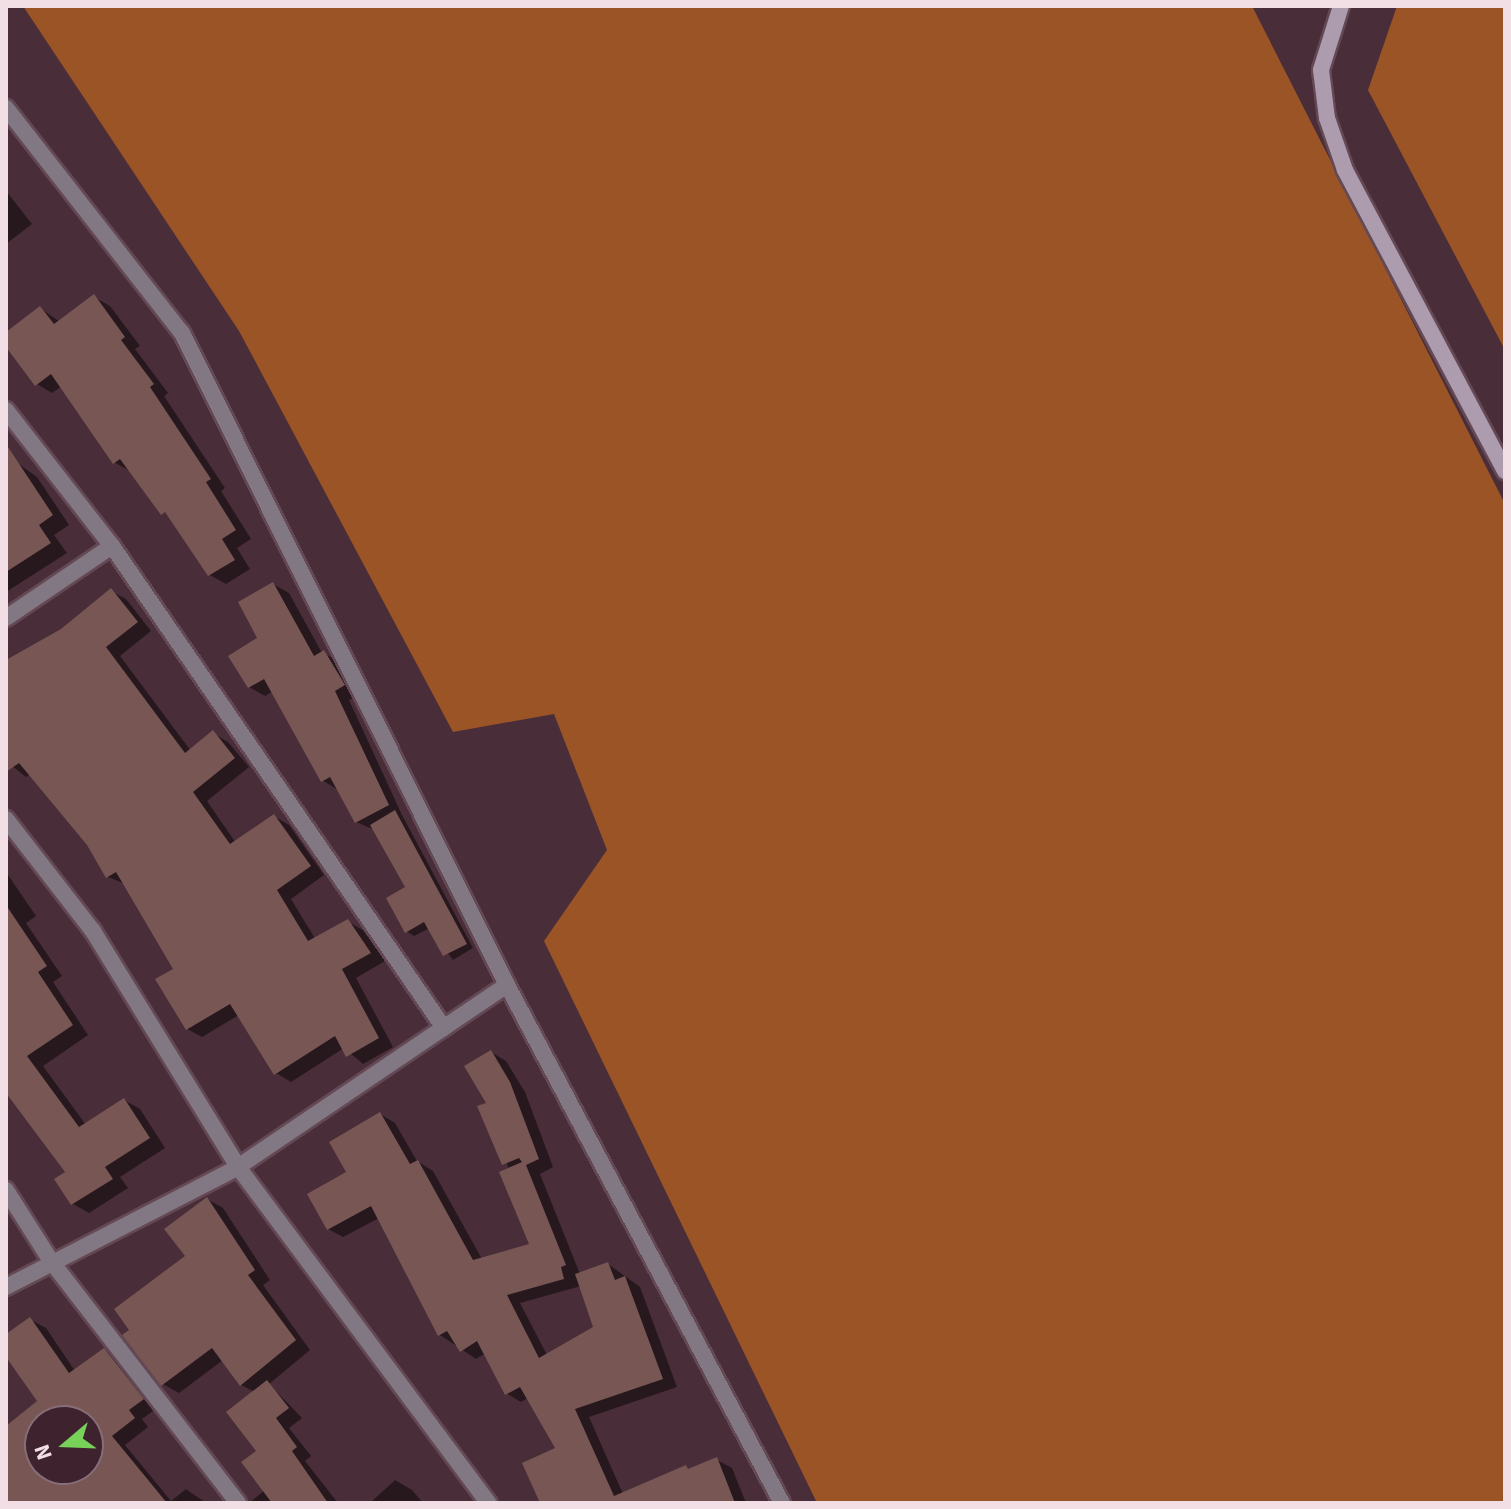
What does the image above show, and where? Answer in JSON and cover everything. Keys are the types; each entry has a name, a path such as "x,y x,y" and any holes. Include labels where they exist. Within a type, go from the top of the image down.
{"main road":[{"path":"1341,6 1321,70 1327,118 1340,157 1505,471"}],"street":[{"path":"6,108 182,333 507,985 782,1503"},
{"path":"6,410 112,546 444,1028"},
{"path":"6,618 112,546"},
{"path":"6,819 93,931 238,1167 488,1503"},
{"path":"6,1287 51,1261 238,1167 507,985"},
{"path":"6,1190 51,1261 238,1503"}],"shaded area":[{"path":"23,6 1252,6 1505,504 1505,1503 817,1503 544,941 607,850 554,714 453,732 239,331"},
{"path":"1397,6 1505,6 1505,350 1368,90"}],"building":[{"path":"94,294 125,337 121,340 154,384 150,387 211,479 206,482 236,530 222,539 235,560 208,576 165,512 161,515 120,459 113,464 51,374 35,386 6,347 6,332 40,306 54,324"},
{"path":"6,444 53,515 39,525 51,543 6,572"},
{"path":"273,582 314,656 324,650 345,685 335,691 389,805 355,823 330,777 321,782 264,679 248,688 228,656 257,638 238,602"},
{"path":"111,588 138,622 106,647 185,753 213,730 235,758 193,792 230,844 274,814 311,866 277,890 308,941 348,919 371,953 342,969 379,1038 346,1057 335,1036 274,1075 230,1004 186,1030 155,979 173,969 116,872 106,878 87,845 19,763 6,772 6,660 61,629"},
{"path":"395,810 467,944 443,956 424,922 405,933 386,898 405,887 370,825"},
{"path":"6,905 47,966 38,972 73,1025 27,1056 79,1127 124,1098 150,1138 105,1167 113,1179 71,1205 54,1179 65,1172 6,1093"},
{"path":"491,1050 510,1082 539,1159 526,1165 566,1265 561,1267 564,1279 507,1295 539,1358 593,1327 575,1274 608,1262 615,1280 625,1276 663,1379 575,1409 614,1496 686,1465 688,1469 717,1457 735,1503 540,1503 522,1463 555,1448 520,1387 505,1395 477,1341 460,1352 447,1331 438,1336 371,1206 327,1230 307,1194 346,1172 329,1142 380,1112 410,1164 418,1160 473,1260 529,1244 499,1172 522,1162 519,1158 502,1165 477,1106 486,1103 464,1066"},
{"path":"207,1197 255,1270 248,1275 296,1340 240,1386 212,1348 161,1386 122,1335 129,1330 114,1309 185,1256 164,1229"},
{"path":"30,1317 69,1373 104,1348 144,1399 129,1410 135,1418 112,1436 167,1503 6,1503 6,1426 24,1411 24,1485 104,1485 104,1405 32,1405 37,1401 6,1357 6,1334"},
{"path":"267,1380 289,1408 276,1418 297,1447 292,1451 328,1503 272,1503 241,1462 256,1451 226,1412"}]}
